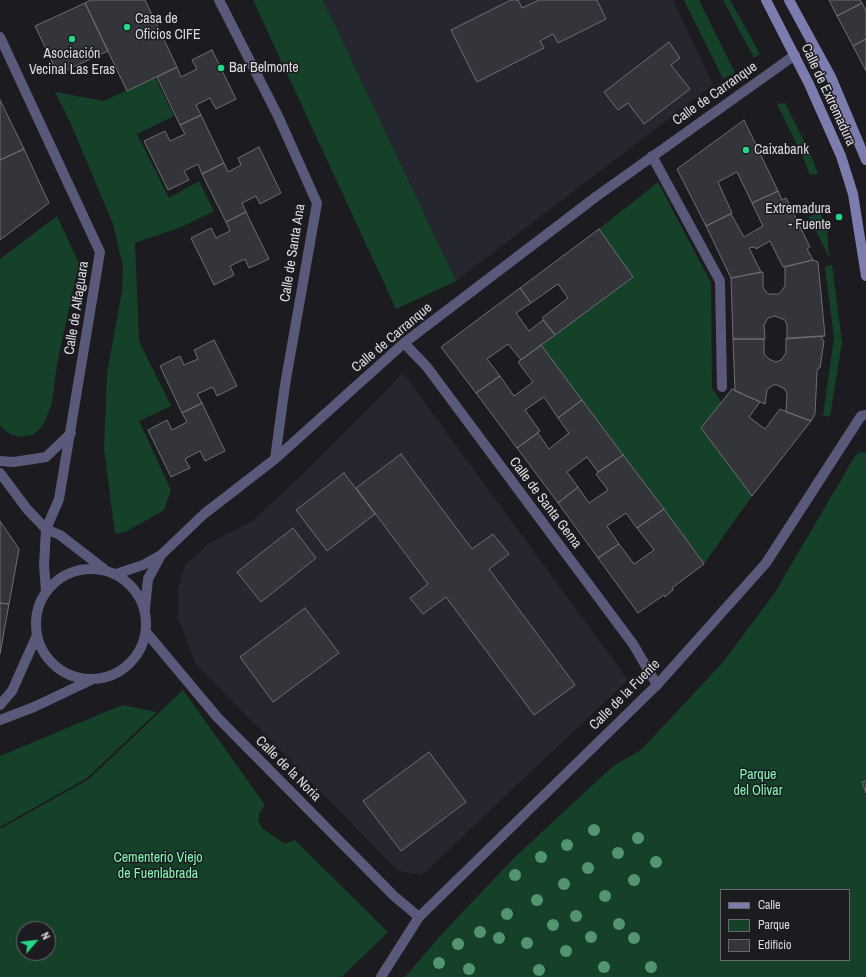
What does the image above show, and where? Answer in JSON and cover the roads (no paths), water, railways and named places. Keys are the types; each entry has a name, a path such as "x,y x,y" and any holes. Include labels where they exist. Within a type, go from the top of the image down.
{"main road":[{"name":"Calle de Extremadura","path":"766,0 795,55 841,156 854,194 866,276"},
{"name":"Calle de Extremadura","path":"789,0 831,77 866,160"}],"street":[{"name":"Calle de Santa Ana","path":"219,0 278,116 317,203 285,385 274,459"},
{"name":"Calle de Alfaguara","path":"0,37 100,252 59,499 46,529"},
{"name":"Calle de Carranque","path":"116,574 144,565 161,555 204,514 274,459 404,343 652,156 795,55"},
{"path":"652,156 720,281 722,387"},
{"name":"Calle de Santa Gema","path":"404,343 427,367 633,644 657,685"},
{"name":"Calle de la Fuente","path":"381,977 419,917 657,685 766,563 861,416 866,415"},
{"path":"0,461 14,462 46,457 71,433"},
{"path":"0,473 27,509 46,529 60,535 104,569 116,574 134,588 145,609 146,632 143,643 135,658 123,669 108,676 93,679 34,707 0,720"},
{"path":"46,529 44,565 46,591"},
{"name":"Calle de Carranque","path":"145,609 148,579 161,555"},
{"path":"93,679 78,677 63,672 51,662 42,649 37,635 37,612 46,591 62,576 82,568 104,569"},
{"name":"Calle de la Noria","path":"146,632 218,718 394,896 419,917"},
{"path":"0,705 12,691 37,635"}],"place":[{"name":"Casa de Oficios CIFE","path":"127,27"},
{"name":"Asociación Vecinal Las Eras","path":"72,39"},
{"name":"Bar Belmonte","path":"221,68"},
{"name":"Caixabank","path":"746,150"},
{"name":"Extremadura - Fuente","path":"839,217"}],"park label":[{"name":"Parque del Olivar","path":"758,784"},
{"name":"Cementerio Viejo de Fuenlabrada","path":"158,866"}]}
